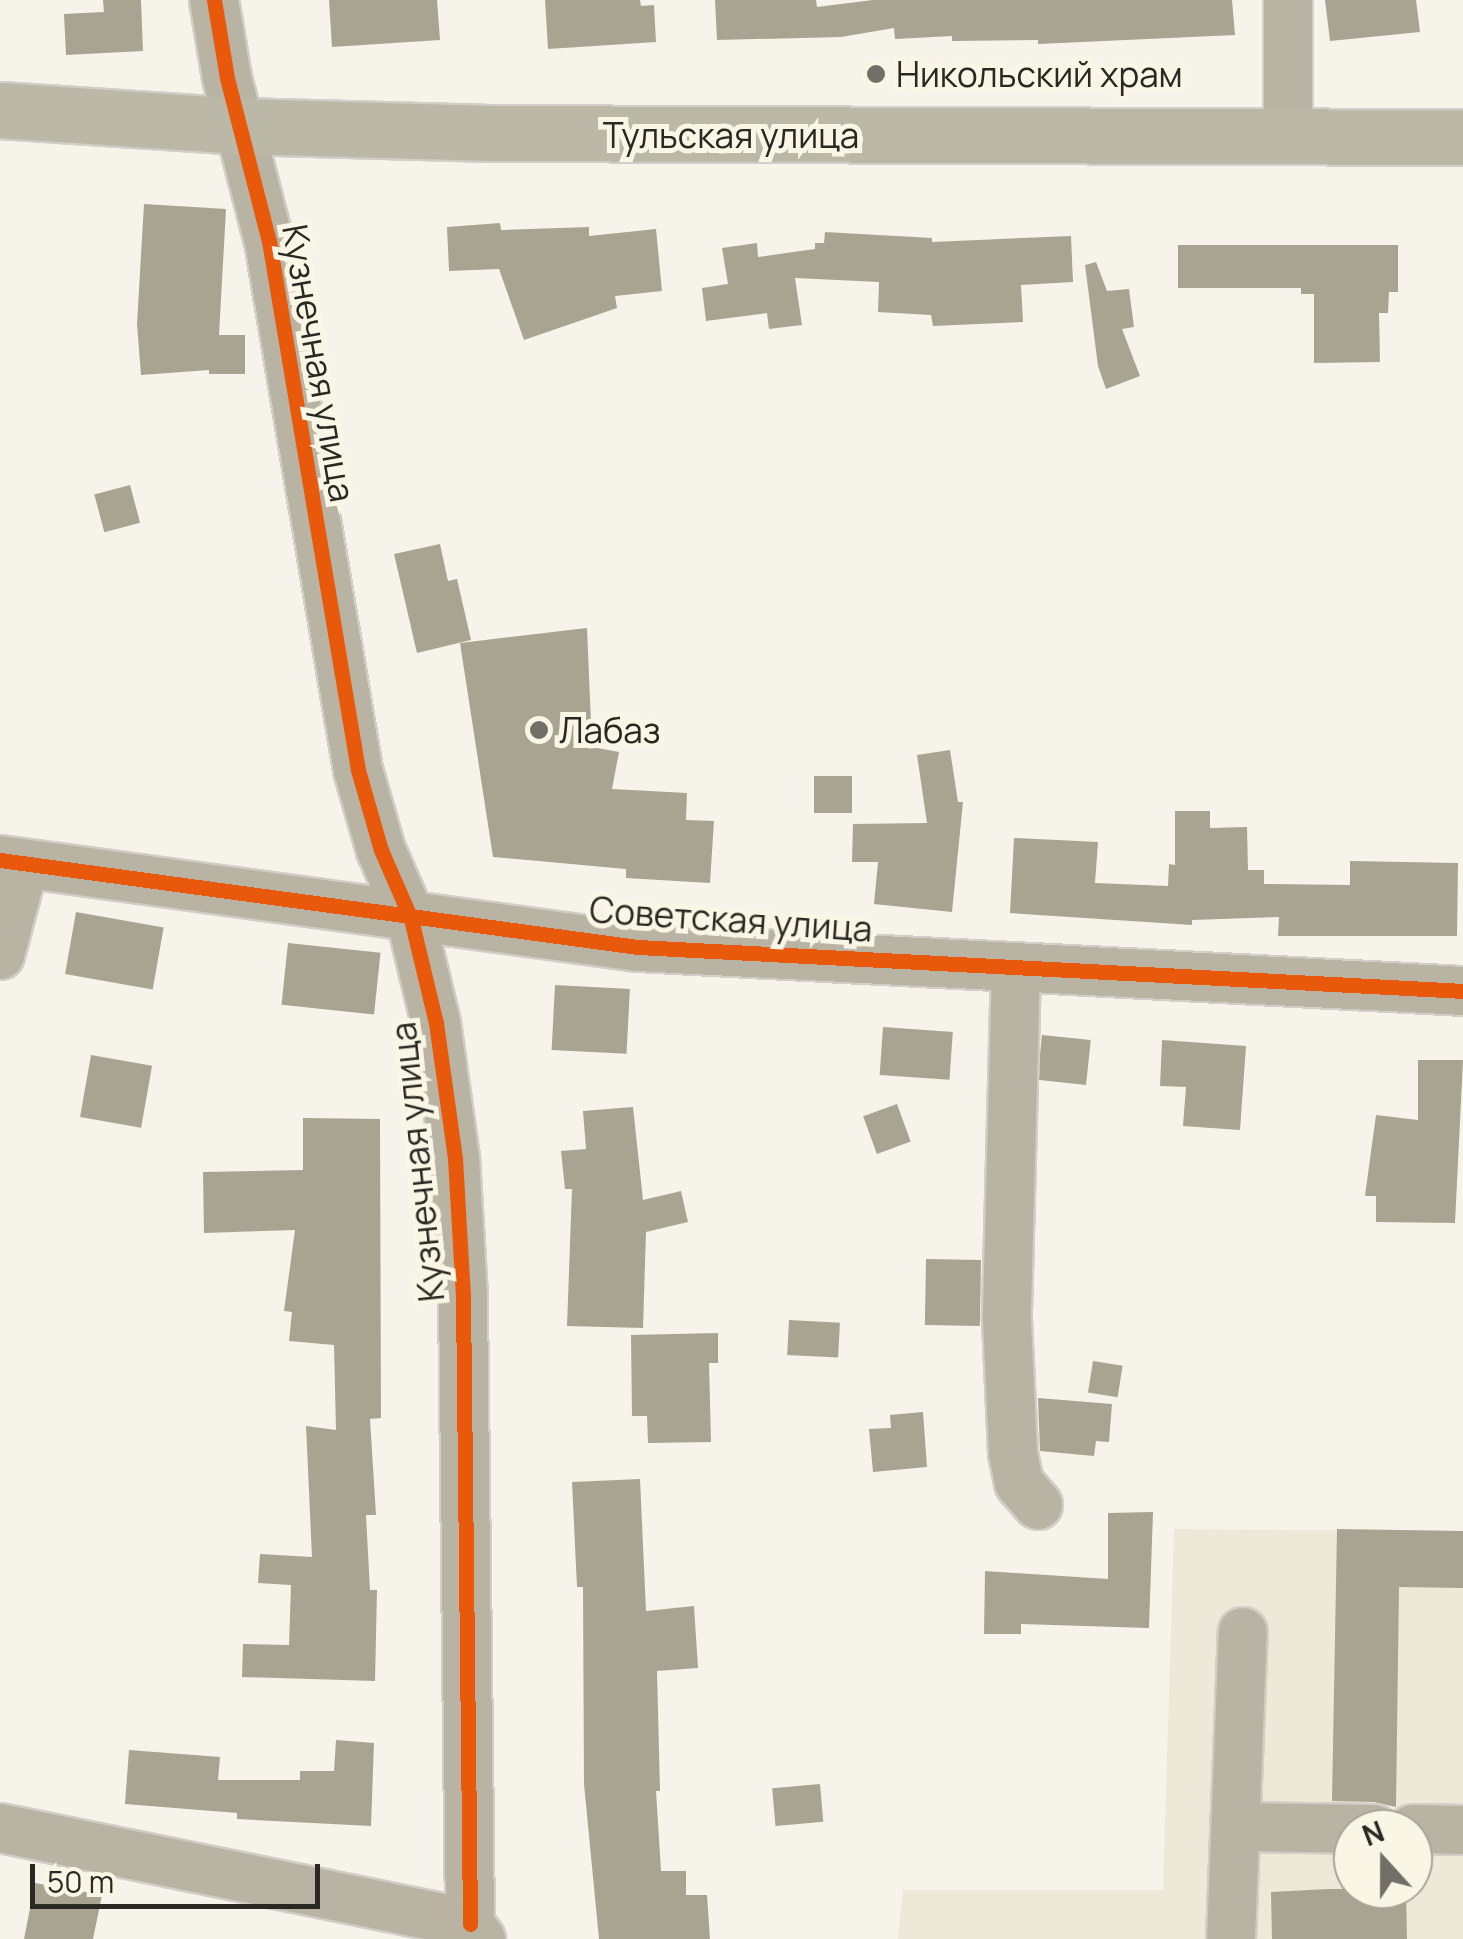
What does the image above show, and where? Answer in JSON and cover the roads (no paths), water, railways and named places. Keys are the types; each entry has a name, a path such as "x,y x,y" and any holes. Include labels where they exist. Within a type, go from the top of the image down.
{"main road":[{"name":"Тульская улица","path":"0,110 240,126 837,136 1463,137"}],"street":[{"name":"Кузнечная улица","path":"214,0 269,241 358,770 381,850 411,919 436,1023 455,1158 464,1296 475,1932"},
{"path":"1288,0 1288,135"},
{"path":"0,955 12,862"},
{"name":"Советская улица","path":"12,862 638,947 1463,991"},
{"path":"1016,967 1006,1320 1013,1454 1019,1483 1038,1505"},
{"path":"1231,1939 1243,1632"},
{"path":"1236,1827 1333,1828"},
{"path":"0,1828 350,1920 475,1932"}],"place":[{"name":"Никольский храм","path":"876,74"},
{"name":"Лабаз","path":"539,730"}]}
